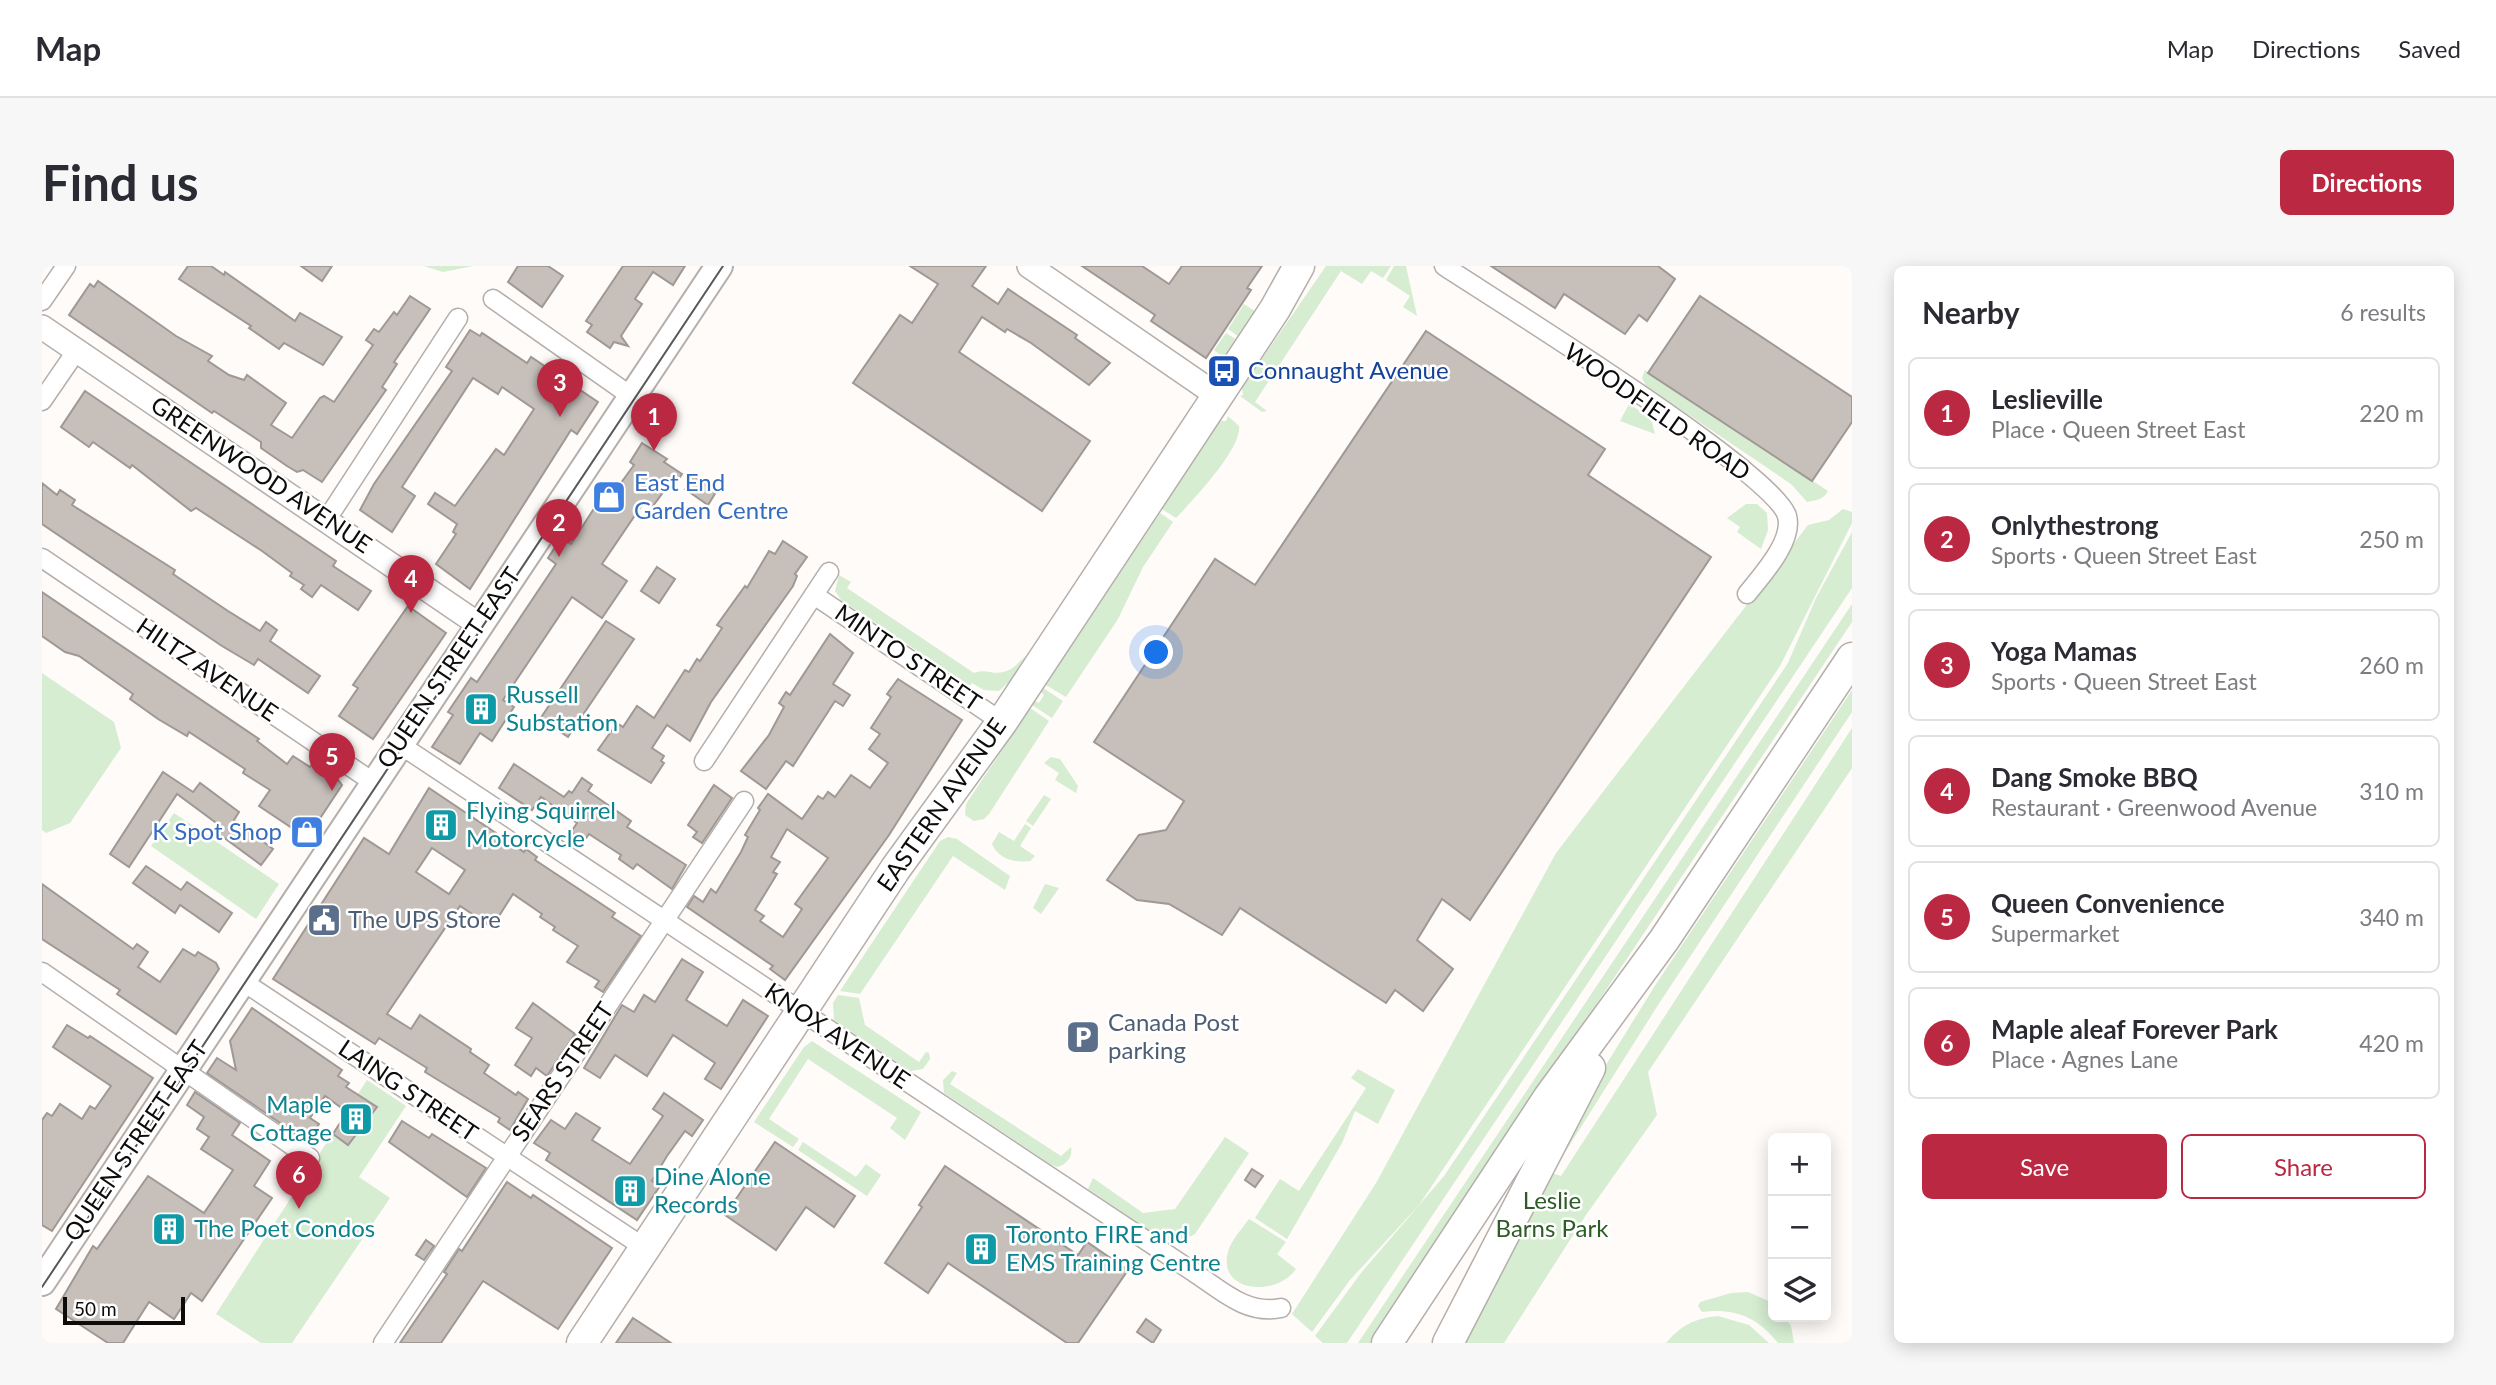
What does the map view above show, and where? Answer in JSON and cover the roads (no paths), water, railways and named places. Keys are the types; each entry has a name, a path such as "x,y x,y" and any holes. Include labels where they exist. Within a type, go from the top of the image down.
{"main road":[{"name":"QUEEN STREET EAST","path":"46,1265 183,1069 719,266"},
{"name":"EASTERN AVENUE","path":"582,1343 896,867 1002,722 1276,309 1299,266"},
{"path":"1387,1343 1549,1097 1664,940 1852,658"},
{"path":"1448,1343 1567,1109 1664,940"}],"street":[{"path":"42,301 66,266"},
{"path":"1029,266 1218,396"},
{"name":"WOODFIELD ROAD","path":"1444,266 1726,455 1777,498 1787,516 1784,538 1746,594"},
{"path":"493,299 631,397"},
{"path":"327,519 458,318"},
{"name":"GREENWOOD AVENUE","path":"42,327 478,624"},
{"path":"42,401 76,350"},
{"name":"HILTZ AVENUE","path":"42,558 373,782"},
{"name":"MINTO STREET","path":"704,761 829,572"},
{"name":"MINTO STREET","path":"814,595 1002,722"},
{"name":"KNOX AVENUE","path":"398,744 666,920 1067,1191 1247,1306 1263,1311 1280,1308"},
{"name":"SEARS STREET","path":"383,1343 744,801"},
{"path":"42,972 310,1158"},
{"name":"LAING STREET","path":"242,981 645,1248"}],"tram line":[{"path":"42,1287 723,266"}],"place":[{"name":"Connaught Avenue","path":"1224,371"},
{"name":"Yoga Mamas","path":"560,417"},
{"name":"Leslieville","path":"654,451"},
{"name":"East End Garden Centre","path":"609,497"},
{"name":"Onlythestrong","path":"559,557"},
{"name":"Dang Smoke BBQ","path":"411,613"},
{"name":"Russell Substation","path":"481,709"},
{"name":"Queen Convenience","path":"332,791"},
{"name":"Flying Squirrel Motorcycle","path":"441,825"},
{"name":"K Spot Shop","path":"307,832"},
{"name":"The UPS Store","path":"324,920"},
{"name":"Canada Post parking","path":"1083,1037"},
{"name":"Maple Cottage","path":"356,1119"},
{"name":"Dine Alone Records","path":"630,1191"},
{"name":"Maple aleaf Forever Park","path":"299,1209"},
{"name":"The Poet Condos","path":"169,1229"},
{"name":"Toronto FIRE and EMS Training Centre","path":"981,1249"}],"park label":[{"name":"Leslie Barns Park","path":"1552,1215"}]}
